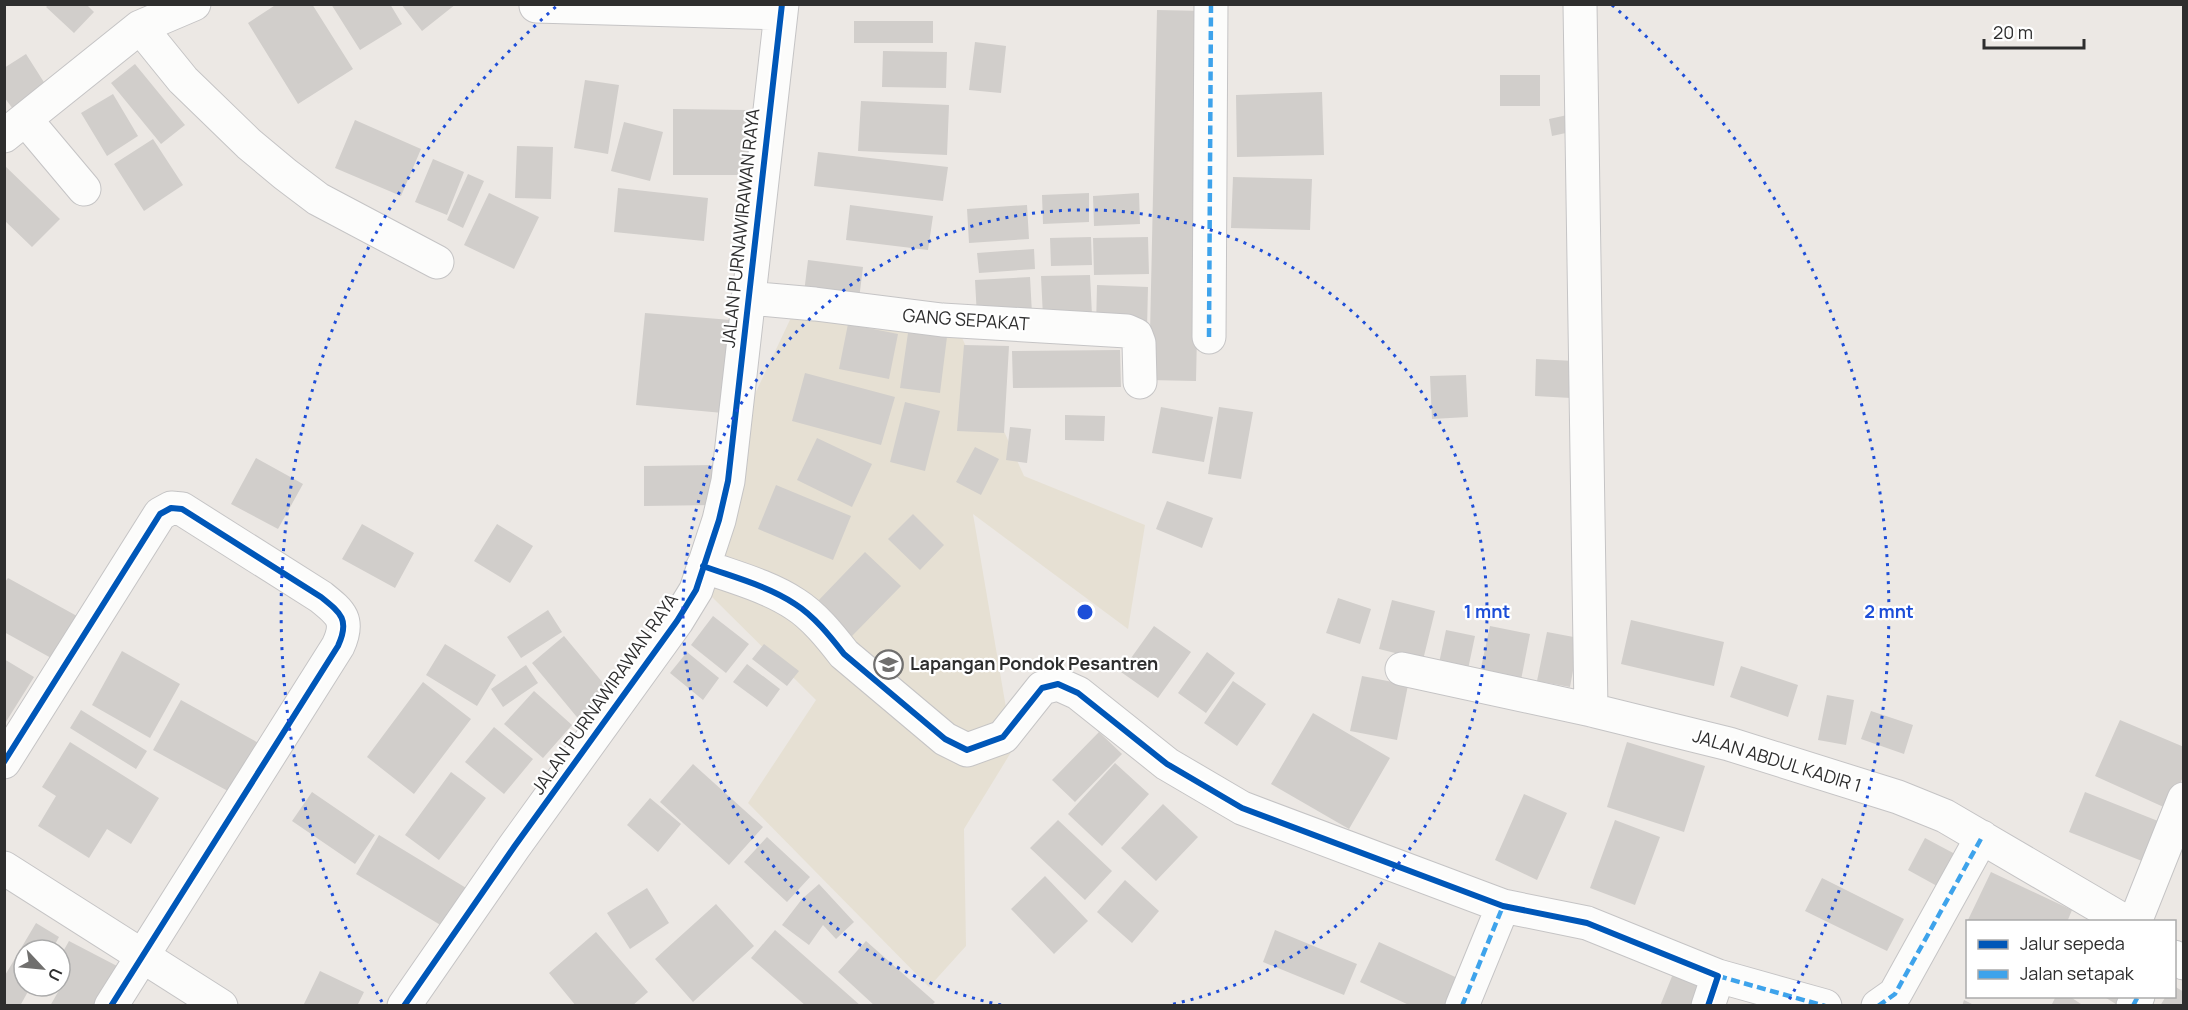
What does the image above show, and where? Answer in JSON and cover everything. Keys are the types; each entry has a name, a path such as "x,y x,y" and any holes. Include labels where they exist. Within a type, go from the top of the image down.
{"street":[{"path":"84,189 15,128 140,27 194,4"},
{"path":"1209,338 1211,4"},
{"path":"1580,4 1591,710"},
{"path":"536,6 781,9"},
{"name":"JALAN PURNAWIRAWAN RAYA","path":"404,1005 514,847 677,621 696,590 719,520 728,481 781,9"},
{"path":"140,27 183,80 249,144 285,174 318,199 437,262"},
{"name":"GANG SEPAKAT","path":"748,298 942,320 1127,331 1136,335 1139,343 1140,382"},
{"path":"4,762 160,514 171,508 182,509 321,597 338,611 345,626 338,646 111,1005"},
{"path":"703,566 774,592 796,604 832,638 844,654 945,740 968,750 1003,737 1042,688 1058,684 1078,693 1167,764 1242,808 1503,906 1587,923 1713,991 1825,1005"},
{"name":"JALAN ABDUL KADIR 1","path":"1402,669 1591,710 1729,744 1898,797 1945,816 2124,920"},
{"path":"2135,920 2184,799"},
{"path":"1878,1005 1895,994 1982,837"},
{"path":"4,868 92,921 142,956 221,1005"},
{"path":"1462,1005 1503,906"}],"shaded area":[{"name":"Lapangan Pondok Pesantren","path":"797,305 959,331 1024,476 1145,525 1128,629 973,514 1013,749 964,829 966,946 929,987 748,803 816,700 711,596 737,498 754,396"}],"building":[{"path":"49,4 86,4 94,12 74,33 46,7"},
{"path":"277,4 312,4 353,69 298,104 248,23"},
{"path":"331,4 390,4 402,24 360,50"},
{"path":"401,4 456,4 422,31"},
{"path":"1157,10 1204,11 1196,381 1149,380"},
{"path":"854,21 933,21 933,43 854,43"},
{"path":"975,42 1006,46 1001,93 969,90"},
{"path":"883,51 947,52 946,88 882,87"},
{"path":"26,54 47,87 13,109 4,97 4,68"},
{"path":"135,64 185,125 161,144 111,83"},
{"path":"1500,75 1540,75 1540,106 1500,106"},
{"path":"585,80 619,85 608,154 574,148"},
{"path":"1322,92 1324,155 1237,157 1236,95"},
{"path":"113,94 138,136 107,156 81,113"},
{"path":"861,101 949,105 947,155 858,151"},
{"path":"673,109 749,110 749,175 673,175"},
{"path":"1572,114 1575,131 1552,136 1549,119"},
{"path":"355,120 421,149 401,196 335,168"},
{"path":"624,122 663,132 650,181 611,171"},
{"path":"153,139 183,185 144,211 114,164"},
{"path":"517,146 553,147 551,199 515,198"},
{"path":"818,152 948,167 943,201 814,186"},
{"path":"433,159 464,172 447,215 415,202"},
{"path":"4,165 60,219 32,247 4,220"},
{"path":"468,174 484,181 463,228 447,220"},
{"path":"1233,177 1312,179 1310,230 1231,228"},
{"path":"618,188 708,198 704,241 614,232"},
{"path":"489,193 539,217 514,269 464,245"},
{"path":"1089,193 1089,222 1043,224 1042,195"},
{"path":"1139,193 1140,224 1094,226 1093,196"},
{"path":"850,205 933,216 928,250 846,240"},
{"path":"1027,205 1029,239 969,243 967,209"},
{"path":"1091,237 1092,265 1051,266 1050,238"},
{"path":"1148,237 1149,274 1094,275 1093,238"},
{"path":"1034,249 1035,269 979,273 977,253"},
{"path":"808,260 863,267 858,307 803,301"},
{"path":"1090,275 1092,315 1043,317 1041,276"},
{"path":"1030,277 1032,314 977,317 975,280"},
{"path":"1097,285 1148,287 1147,329 1096,327"},
{"path":"645,313 731,320 723,413 636,405"},
{"path":"848,324 898,334 889,379 839,369"},
{"path":"908,333 947,337 940,393 900,388"},
{"path":"964,345 1009,346 1004,433 957,431"},
{"path":"1120,350 1121,387 1013,388 1012,351"},
{"path":"1536,359 1574,361 1571,398 1535,396"},
{"path":"805,373 895,397 881,445 792,421"},
{"path":"1466,375 1468,417 1432,419 1430,376"},
{"path":"905,402 940,411 925,471 890,462"},
{"path":"1161,407 1213,417 1204,462 1152,453"},
{"path":"1219,407 1253,412 1241,479 1208,474"},
{"path":"1065,415 1105,416 1104,441 1065,440"},
{"path":"1010,427 1031,429 1027,463 1006,460"},
{"path":"817,438 872,464 852,507 797,480"},
{"path":"975,447 999,459 981,495 956,482"},
{"path":"256,458 303,484 278,529 231,504"},
{"path":"716,465 716,505 644,506 644,466"},
{"path":"776,485 851,516 833,560 758,529"},
{"path":"1167,501 1213,518 1202,548 1156,529"},
{"path":"913,514 944,545 920,570 888,539"},
{"path":"362,524 414,553 395,588 342,559"},
{"path":"497,524 533,546 510,583 474,561"},
{"path":"865,552 901,586 852,636 817,602"},
{"path":"8,578 86,621 62,664 4,632 4,583"},
{"path":"1338,598 1371,609 1360,644 1326,633"},
{"path":"1392,600 1435,611 1423,660 1379,649"},
{"path":"548,610 562,632 521,658 507,637"},
{"path":"713,616 749,644 726,673 691,645"},
{"path":"1631,620 1724,642 1714,686 1621,664"},
{"path":"1154,626 1191,652 1158,698 1121,672"},
{"path":"1490,626 1530,634 1520,685 1479,677"},
{"path":"1446,630 1475,636 1467,674 1438,668"},
{"path":"1547,632 1579,638 1570,687 1537,681"},
{"path":"564,636 613,695 581,722 532,663"},
{"path":"445,644 496,675 477,706 426,675"},
{"path":"764,644 799,671 787,686 752,659"},
{"path":"122,651 180,684 150,738 92,705"},
{"path":"687,652 719,678 703,700 670,673"},
{"path":"1207,652 1235,673 1206,713 1178,693"},
{"path":"4,659 34,677 4,725"},
{"path":"747,664 780,689 767,707 733,682"},
{"path":"526,665 538,683 503,707 491,689"},
{"path":"1741,666 1798,685 1788,717 1730,697"},
{"path":"1362,676 1408,685 1397,740 1350,731"},
{"path":"1233,681 1266,704 1237,746 1204,723"},
{"path":"423,682 471,719 414,794 367,757"},
{"path":"534,691 572,725 543,758 504,724"},
{"path":"1827,695 1854,700 1846,745 1818,740"},
{"path":"181,700 264,746 237,796 153,750"},
{"path":"81,710 147,751 136,769 70,728"},
{"path":"1871,711 1913,725 1904,754 1861,739"},
{"path":"1313,713 1390,758 1349,829 1271,784"},
{"path":"2120,720 2184,747 2184,775 2168,809 2095,776"},
{"path":"494,727 533,759 504,794 465,762"},
{"path":"1099,732 1122,754 1075,802 1052,780"},
{"path":"70,742 159,798 131,844 107,829 89,858 38,826 56,796 42,787"},
{"path":"1627,742 1705,766 1684,832 1607,807"},
{"path":"1115,763 1149,794 1102,846 1068,814"},
{"path":"693,764 763,827 729,865 660,802"},
{"path":"451,772 486,798 439,860 405,835"},
{"path":"312,792 375,835 355,864 292,821"},
{"path":"2085,792 2163,823 2147,863 2069,832"},
{"path":"1524,794 1567,813 1537,880 1495,860"},
{"path":"650,798 681,824 658,852 627,825"},
{"path":"1163,804 1198,837 1156,881 1121,848"},
{"path":"1058,820 1112,871 1085,900 1030,848"},
{"path":"1615,820 1660,837 1635,905 1590,888"},
{"path":"379,835 476,894 452,932 356,874"},
{"path":"767,837 810,877 787,902 744,862"},
{"path":"1925,838 1955,854 1937,886 1908,870"},
{"path":"1991,872 2072,910 2068,920 1968,920"},
{"path":"1045,876 1088,921 1054,954 1011,909"},
{"path":"1822,878 1904,919 1887,951 1805,911"},
{"path":"1125,880 1159,911 1132,943 1097,912"},
{"path":"819,884 854,922 836,939 823,925 809,945 782,925 802,899"},
{"path":"647,888 669,923 630,949 607,913"},
{"path":"716,904 754,946 693,1002 655,959"},
{"path":"36,923 59,937 58,938 27,938"},
{"path":"775,930 861,1006 806,1006 751,958"},
{"path":"1275,930 1357,964 1344,995 1263,962"},
{"path":"596,932 648,992 632,1006 576,1006 549,973"},
{"path":"866,941 935,1002 931,1006 875,1006 838,972"},
{"path":"1379,942 1464,981 1453,1006 1411,1006 1360,982"},
{"path":"72,943 117,966 95,1006 50,1006 55,998 72,998"},
{"path":"12,964 12,998 24,998 20,1006 4,1006 4,977"},
{"path":"1675,969 1712,984 1703,1006 1660,1006"},
{"path":"320,971 364,992 357,1006 303,1006"},
{"path":"2176,987 2184,992 2184,1006 2160,1006 2165,998 2176,998"},
{"path":"2055,998 2072,998 2084,1006 2051,1006"},
{"path":"2106,998 2124,998 2119,1006"},
{"path":"1964,1000 1976,1006 1962,1006"}],"marked path":[{"path":"1209,337 1211,4"},
{"path":"1878,1006 1895,994 1982,837"},
{"path":"1462,1006 1503,906"},
{"path":"1718,976 1825,1006"},
{"path":"2133,1006 2137,998"}],"cycle path":[{"path":"404,1006 514,847 677,621 696,590 719,520 728,481 782,4"},
{"path":"4,762 160,514 171,508 182,509 321,597 342,618 343,630 338,646 111,1006"},
{"path":"703,566 762,587 802,609 844,654 945,739 967,750 1003,737 1042,688 1058,684 1078,693 1167,764 1242,808 1503,906 1587,923 1718,976 1708,1006"}],"place":[{"name":"Lapangan Pondok Pesantren","path":"889,664"}]}
